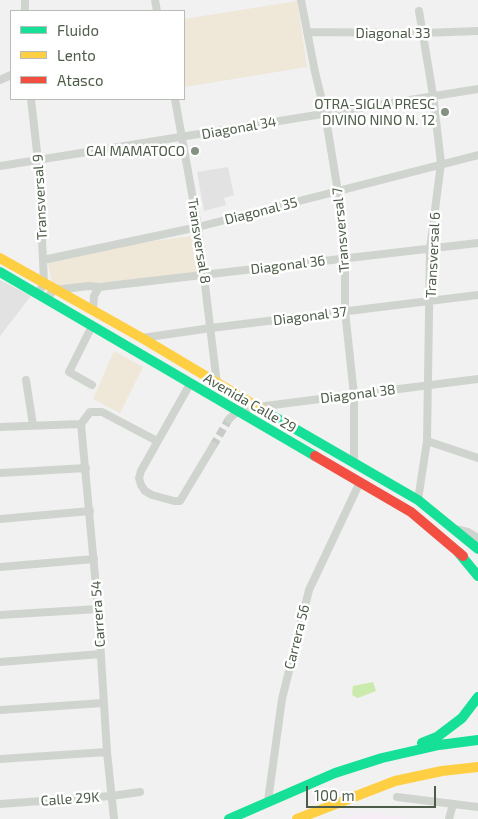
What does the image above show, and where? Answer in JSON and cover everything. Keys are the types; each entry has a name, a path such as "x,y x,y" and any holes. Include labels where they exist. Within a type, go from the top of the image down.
{"main road":[{"name":"Avenida Calle 29","path":"0,258 142,338 217,384 418,500 478,549"},
{"name":"Avenida Calle 29","path":"0,272 411,512 478,568"},
{"path":"460,553 478,576"},
{"path":"229,819 335,773 437,737 462,718 478,697"},
{"path":"382,758 439,745 478,740"},
{"path":"297,819 395,781 442,771 478,768"}],"street":[{"name":"Transversal 7","path":"300,0 326,113 338,192 345,259 345,311 354,395 354,463"},
{"name":"Transversal 6","path":"418,500 427,441 430,249 441,163 433,96 419,11"},
{"name":"Diagonal 33","path":"307,32 423,33 478,31"},
{"name":"Diagonal 34","path":"0,166 478,89"},
{"name":"Transversal 9","path":"31,100 38,161 44,284"},
{"name":"Transversal 8","path":"175,100 198,226 217,384"},
{"name":"Diagonal 35","path":"43,260 198,226 338,192 478,154"},
{"name":"Diagonal 36","path":"54,290 89,286 98,287 478,243"},
{"path":"41,296 44,284"},
{"path":"93,310 94,296 98,287"},
{"path":"41,296 54,290"},
{"name":"Diagonal 37","path":"142,338 478,295"},
{"path":"92,326 69,372 92,385"},
{"name":"Diagonal 38","path":"238,411 478,379"},
{"path":"26,380 33,425"},
{"path":"190,384 140,471 141,485 145,491 152,495 180,501 213,446"},
{"path":"229,419 238,411"},
{"path":"0,427 81,424 90,412 102,412 157,441"},
{"name":"Carrera 54","path":"81,424 90,511 107,752 114,819"},
{"path":"427,441 478,458"},
{"path":"0,473 86,468"},
{"name":"Carrera 56","path":"268,801 282,699 309,590 360,482"},
{"path":"0,519 90,511"},
{"path":"454,529 468,532 478,538"},
{"path":"0,566 94,559"},
{"path":"0,615 98,609"},
{"path":"0,662 101,654"},
{"path":"0,710 104,702"},
{"path":"0,759 107,752"},
{"name":"Calle 29K","path":"0,804 111,796 140,792"},
{"path":"397,797 478,807"},
{"path":"449,819 453,804"}],"shaded area":[{"path":"297,1 307,67 185,87 185,19"},
{"path":"228,167 234,195 224,198 226,205 204,211 197,172"},
{"path":"193,236 200,275 52,286 48,262 122,245"},
{"path":"0,280 31,296 0,336"},
{"path":"114,351 143,367 120,413 93,399"},
{"path":"373,682 376,691 358,698 352,695 353,686"},
{"path":"371,812 408,819 336,819"}],"tunnel":[{"path":"213,446 229,419"}],"traffic: fast":[{"path":"0,272 315,456"},
{"path":"266,412 418,500 478,549"},
{"path":"459,553 478,576"},
{"path":"422,743 437,737 462,718 478,697"},
{"path":"229,819 335,773 382,758 439,745 478,740"}],"traffic: slow":[{"path":"0,258 142,338 266,412"},
{"path":"297,819 395,781 442,771 478,767"}],"traffic: jam":[{"path":"315,456 411,512 463,556"}],"place":[{"name":"OTRA-SIGLA PRESC DIVINO NINO N. 12","path":"445,112"},
{"name":"CAI MAMATOCO","path":"195,151"}]}
